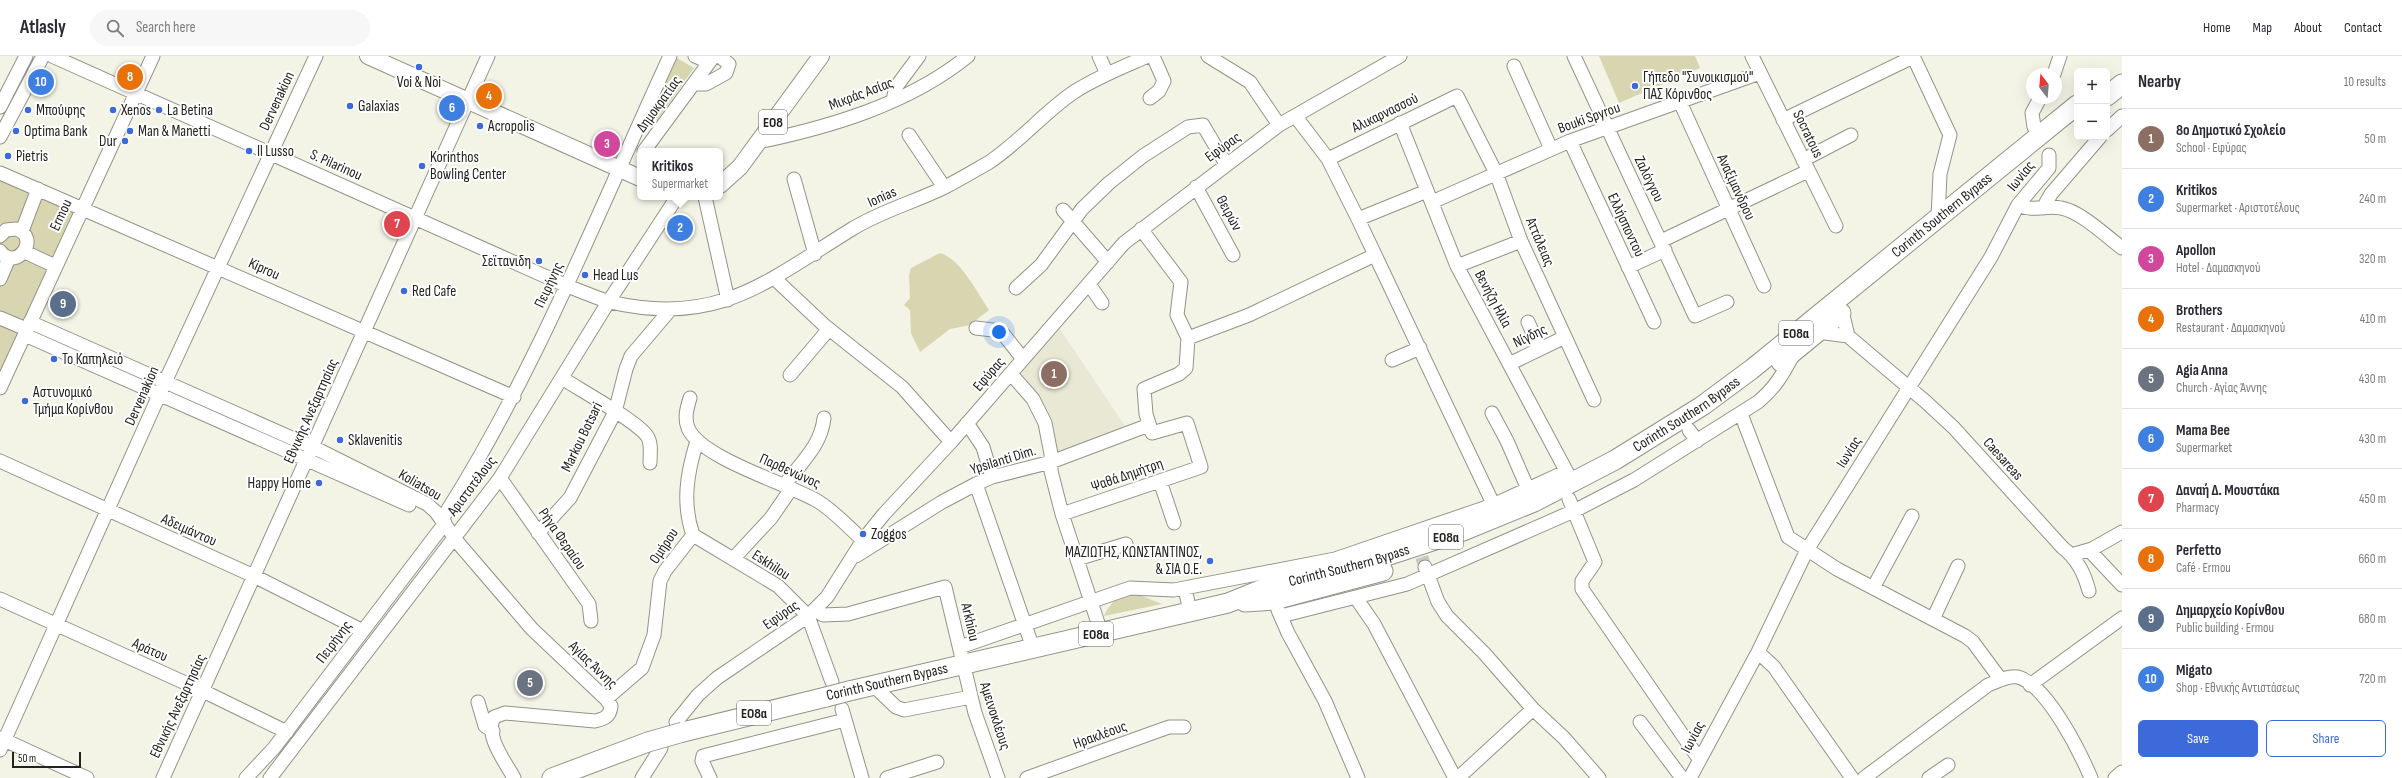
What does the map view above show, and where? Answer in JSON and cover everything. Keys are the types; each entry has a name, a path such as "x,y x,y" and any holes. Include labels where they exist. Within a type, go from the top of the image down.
{"highway":[{"path":"2110,79 2122,69"},
{"path":"2110,94 2122,84"},
{"name":"Corinth Southern Bypass","path":"552,778 654,745 680,727 829,689 849,692 874,686 961,656 1033,648 1228,603 1270,586 1336,564 1408,550 1503,522 1531,495 1570,491 1726,389 2074,107"},
{"name":"Corinth Southern Bypass","path":"1228,603 1278,608 1425,558 1570,491 1621,471 1693,435 1842,311 2074,123"}],"main road":[{"path":"368,56 637,177"},
{"name":"ΕΟ8","path":"723,181 740,167 821,56"}],"street":[{"path":"0,107 26,56"},
{"path":"0,137 43,56"},
{"name":"S. Pilarinou","path":"52,56 136,95 416,217 567,286 609,302"},
{"name":"Ermou","path":"0,388 153,56"},
{"name":"Dervenakion","path":"2,743 109,512 165,382 316,56"},
{"name":"Εθνικής Ανεξαρτησίας","path":"162,778 203,691 488,56"},
{"name":"Πειρήνης","path":"246,778 286,732 418,558 444,521 514,397 567,286 618,169 670,56"},
{"path":"694,84 706,84 726,73 729,64 714,58 695,56"},
{"path":"893,100 896,87 919,56"},
{"name":"Μικράς Ασίας","path":"758,142 800,133 856,115 893,100 923,86 968,56"},
{"path":"1099,56 1107,74"},
{"name":"Ionias","path":"609,302 670,310 700,308 728,300 775,279 860,225 944,187 989,162 1019,139 1074,92 1107,74 1148,56"},
{"path":"1150,98 1159,91 1164,81 1153,56"},
{"path":"1208,56 1250,82 1279,125"},
{"name":"Εφύρας","path":"680,727 698,695 717,678 812,613 827,597 863,540 884,514 951,442 1124,243 1279,125 1296,117 1400,56"},
{"name":"Ζαλόγγου","path":"1574,56 1606,128 1695,316 1727,302"},
{"name":"Socratous","path":"1752,56 1836,226"},
{"path":"1783,120 1913,56 1950,135 1940,174 1938,218"},
{"path":"2056,68 2060,56"},
{"name":"Δημοκρατίας","path":"646,148 714,58"},
{"path":"1514,66 1551,149"},
{"name":"Bouki Spyrou","path":"1358,219 1496,173 1570,141 1760,73"},
{"name":"Αλικαρνασσού","path":"1328,159 1457,96"},
{"name":"Αττάλειας","path":"1457,96 1496,173 1521,241 1594,400"},
{"name":"Αναξίμανδρου","path":"1680,102 1764,286"},
{"path":"2034,127 2032,113 2037,104"},
{"path":"2110,127 2122,116"},
{"path":"1296,117 1328,159 1503,522"},
{"name":"Βενήζη Ηλία","path":"1400,123 1457,266 1509,364 1570,491 1595,562 1582,581 1582,589 1699,759"},
{"path":"1016,288 1041,265 1074,222 1082,209 1110,183 1143,156 1188,127 1203,125 1226,164"},
{"path":"909,135 944,187"},
{"path":"1628,267 1805,165 1851,135"},
{"path":"2042,208 2056,188 2097,140"},
{"name":"Ελλήσποντου","path":"1570,141 1654,322"},
{"name":"Ιωνίας","path":"1690,778 1758,652 1806,550 1991,256 2018,205 2049,168 2049,155"},
{"name":"Δημοκρατίας","path":"618,169 637,156"},
{"name":"Kiprou","path":"0,173 219,267 514,397"},
{"path":"794,179 815,254"},
{"name":"Θειρών","path":"1196,187 1234,254"},
{"path":"19,230 36,188"},
{"name":"Αριστοτέλους","path":"270,778 453,536 500,478 609,302 675,200"},
{"path":"706,200 728,300"},
{"path":"2018,205 2030,210 2052,207 2070,210 2122,248"},
{"path":"1063,210 1108,262"},
{"path":"1141,229 1181,282 1177,315 1188,338 1186,368 1179,374 1150,385 1144,390 1149,425"},
{"path":"0,236 6,230 19,230 27,239 25,252 18,258 3,255 0,279"},
{"path":"1457,266 1521,241"},
{"path":"25,252 55,266"},
{"path":"1188,338 1249,315 1376,256"},
{"path":"775,279 829,329 902,387 951,442"},
{"path":"1089,284 1102,303"},
{"name":"Markou Botsari","path":"538,533 570,498 615,412 626,369 632,356 670,310"},
{"path":"1818,332 1848,336 1842,311"},
{"path":"0,318 27,328"},
{"path":"1528,322 1540,349"},
{"name":"Koliatsou","path":"27,328 165,382 312,447 427,504 444,521"},
{"name":"Koliatsou","path":"27,328 160,395 444,521"},
{"path":"976,328 1001,331 1023,359"},
{"path":"790,375 829,329"},
{"name":"Caesareas","path":"1848,336 1909,387 1954,428 2062,547 2072,554 2084,573 2089,591"},
{"name":"Νίγδης","path":"1509,364 1565,337"},
{"path":"1392,360 1420,348"},
{"path":"1693,435 1741,414 1772,391 1781,379 1795,351"},
{"path":"1011,374 1039,410 1045,423 1051,462 1062,514 1102,632"},
{"path":"562,378 615,412 647,435 650,443 650,463"},
{"path":"690,398 686,411 687,426 697,441"},
{"path":"1492,413 1507,441 1531,495"},
{"path":"1741,414 1788,537 1806,550 1872,588 1974,642 2001,680"},
{"path":"733,559 771,518 798,465 815,448 824,418"},
{"path":"967,423 983,447 992,477"},
{"name":"Ψαθά Δημήτρη","path":"1062,514 1201,467 1187,423 1152,433 1149,425"},
{"name":"Ypsilanti Dim.","path":"854,556 942,502 976,484 992,477 1051,462 1149,425"},
{"name":"Παρθενώνος","path":"697,441 747,470 819,502 863,540"},
{"name":"Ομήρου","path":"606,699 642,668 650,648 656,620 660,581 665,571 693,536 686,501 690,462 697,441"},
{"name":"Αδειμάντου","path":"0,461 109,512 254,576 363,631"},
{"name":"Ρήγα Φεραίου","path":"500,478 589,604 591,621"},
{"path":"1160,481 1174,524"},
{"path":"976,484 1033,648"},
{"path":"1872,588 1912,516"},
{"name":"Αγίας Άννης","path":"444,521 453,536 532,629 606,699 611,706 611,711 604,719 595,721 505,713 494,717 492,722 493,731"},
{"path":"961,656 1024,623 1130,588 1141,587 1160,591 1336,564 1415,534 1503,522"},
{"path":"1358,778 1325,702 1288,633 1278,608 1356,598 1407,584 1503,522"},
{"path":"2072,554 2089,550 2122,532"},
{"name":"Eskhilou","path":"693,536 778,586 812,613 829,689"},
{"path":"1077,559 1126,544"},
{"path":"2089,550 2122,585"},
{"path":"1933,619 1958,566"},
{"path":"1426,572 1438,602 1446,616 1484,653 1533,709 1564,738 1599,778"},
{"name":"Arkhiou","path":"812,613 823,615 848,614 945,587 961,656"},
{"path":"1185,588 1190,612"},
{"path":"1356,598 1374,624 1455,778"},
{"name":"Αράτου","path":"0,599 203,691 286,732"},
{"path":"2030,685 2122,618"},
{"path":"1758,652 1774,667 1852,778"},
{"name":"Αμεινοκλέους","path":"961,656 971,697 998,778"},
{"path":"1864,778 1988,685 2001,680 2018,677 2045,698 2073,738 2091,778"},
{"path":"874,686 896,707 904,710 971,697"},
{"path":"478,702 485,726 493,731 497,746 511,777"},
{"path":"1458,778 1533,709"},
{"path":"710,778 702,761 703,756 844,714 862,778"},
{"path":"1640,722 1682,778"},
{"name":"Ηρακλέους","path":"1027,778 1169,727 1178,725 1184,727"},
{"path":"2,743 87,778"},
{"path":"642,778 654,745"},
{"path":"887,778 937,762"},
{"path":"1929,778 1948,765"},
{"path":"2115,778 2122,772"}],"shaded area":[{"name":"Γήπεδο \"Συνοικισμού\" ΠΑΣ Κόρινθος","path":"1599,56 1695,56 1700,68 1619,103"},
{"path":"677,58 694,68 657,120 653,120 650,116"},
{"path":"0,177 75,210 0,372"},
{"path":"940,253 955,262 968,277 989,310 970,325 950,329 920,352 911,333 910,310 904,305 910,298 909,275 911,268"},
{"path":"1060,329 1127,429 1060,453 1052,422 1045,407 1018,369"},
{"path":"1137,594 1162,604 1104,616 1110,605 1117,599"}],"tunnel":[{"path":"1416,539 1425,567"}],"place":[{"name":"Voi & Noi","path":"419,67"},
{"name":"Perfetto","path":"130,77"},
{"name":"Migato","path":"41,82"},
{"name":"Γήπεδο \"Συνοικισμού\" ΠΑΣ Κόρινθος","path":"1635,86"},
{"name":"Brothers","path":"489,96"},
{"name":"Galaxias","path":"350,106"},
{"name":"Mama Bee","path":"452,108"},
{"name":"Μπούφης","path":"28,110"},
{"name":"Xenos","path":"113,110"},
{"name":"La Betina","path":"159,110"},
{"name":"Acropolis","path":"480,126"},
{"name":"Optima Bank","path":"16,131"},
{"name":"Man & Manetti","path":"130,131"},
{"name":"Dur","path":"125,141"},
{"name":"Apollon","path":"607,144"},
{"name":"Il Lusso","path":"249,151"},
{"name":"Pietris","path":"8,156"},
{"name":"Korinthos Bowling Center","path":"422,166"},
{"name":"Δαναή Δ. Μουστάκα","path":"397,224"},
{"name":"Kritikos","path":"680,228"},
{"name":"Σεϊτανιδη","path":"539,261"},
{"name":"Head Lus","path":"585,275"},
{"name":"Red Cafe","path":"404,291"},
{"name":"Δημαρχείο Κορίνθου","path":"63,304"},
{"name":"Το Καπηλειὀ","path":"54,359"},
{"name":"8ο Δημοτικό Σχολείο","path":"1054,374"},
{"name":"Αστυνομικό Τμήμα Κορίνθου","path":"25,401"},
{"name":"Sklavenitis","path":"340,440"},
{"name":"Happy Home","path":"319,483"},
{"name":"Zoggos","path":"863,534"},
{"name":"ΜΑΖΙΩΤΗΣ, ΚΩΝΣΤΑΝΤΙΝΟΣ, & ΣΙΑ Ο.Ε.","path":"1210,561"},
{"name":"Agia Anna","path":"530,683"}]}
